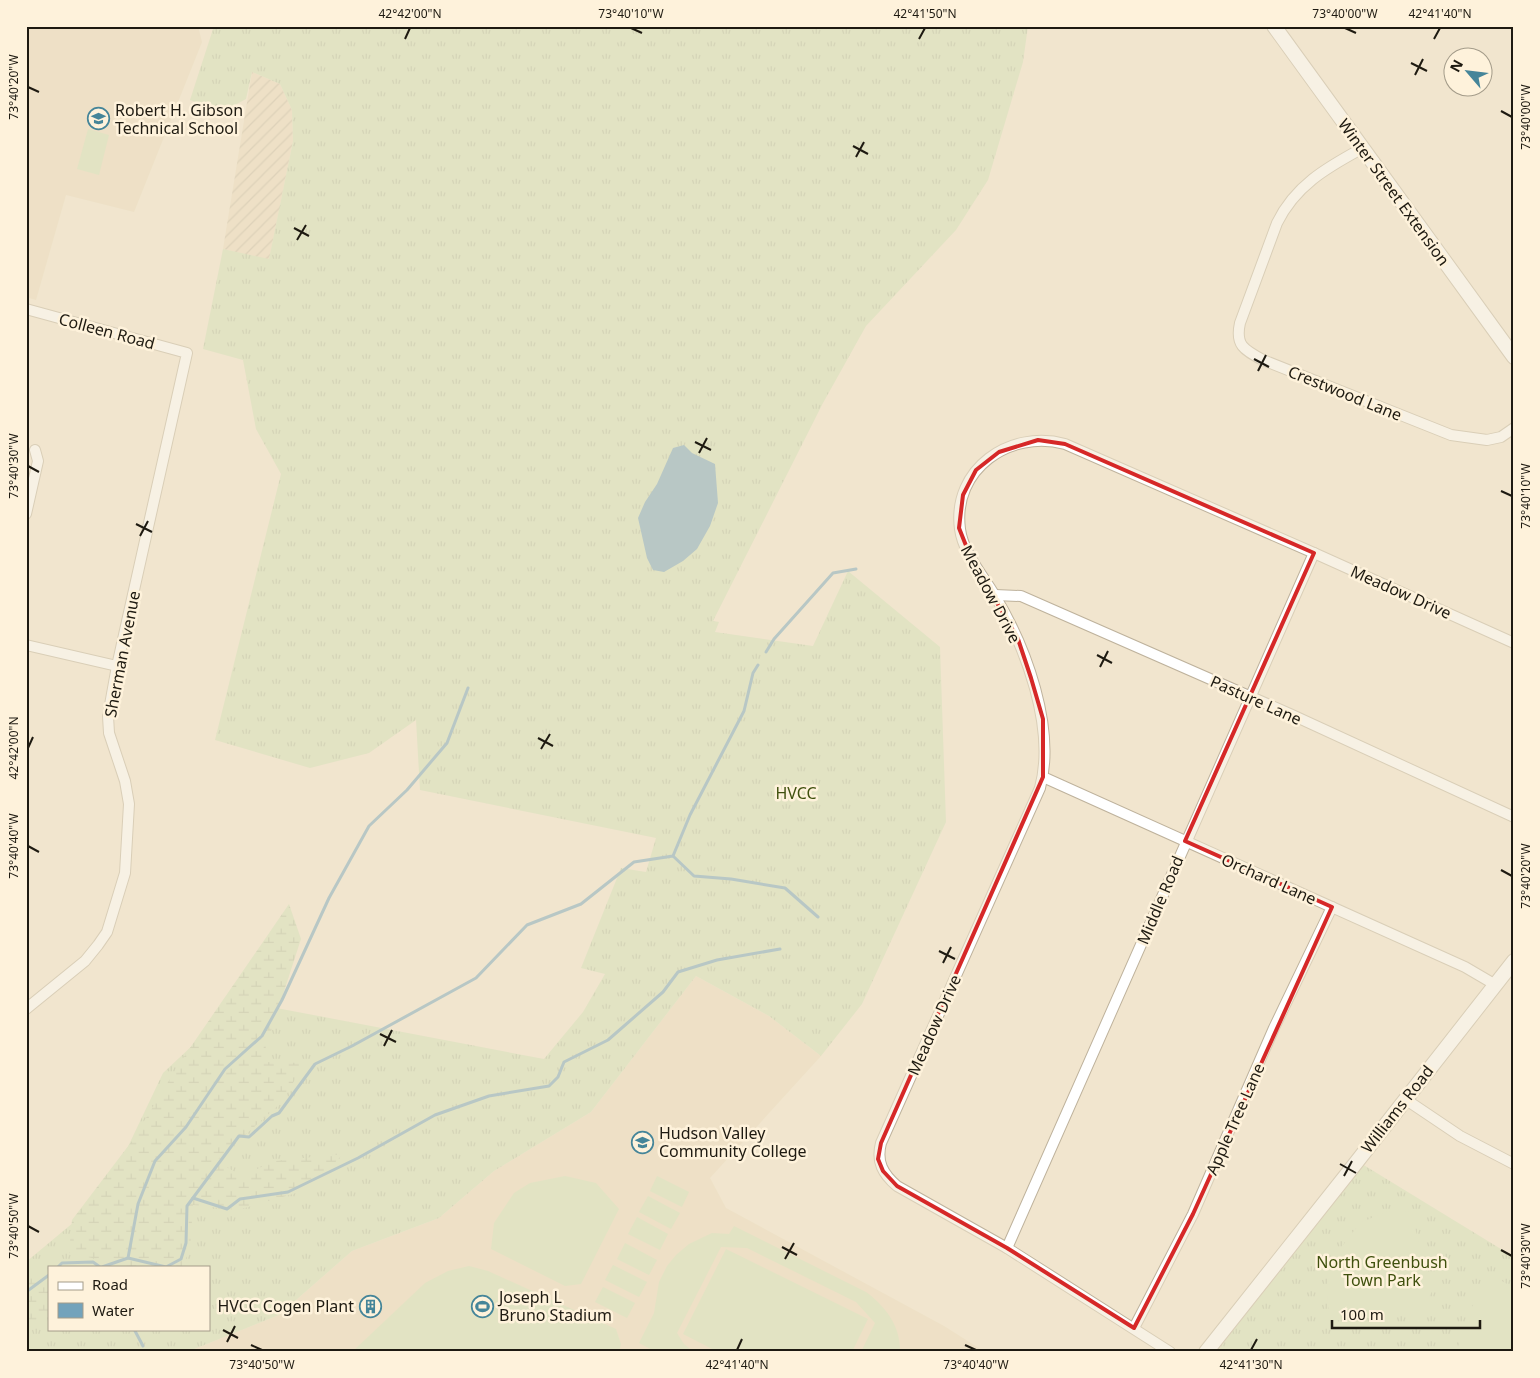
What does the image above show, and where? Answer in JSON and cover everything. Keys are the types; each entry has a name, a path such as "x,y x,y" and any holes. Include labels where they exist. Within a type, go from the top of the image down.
{"main road":[{"name":"Winter Street Extension","path":"1274,26 1361,149 1514,357"},
{"name":"Williams Road","path":"1206,1352 1514,961"}],"street":[{"name":"Crestwood Lane","path":"1361,149 1332,164 1306,184 1284,209 1240,323 1239,341 1246,351 1263,360 1451,435 1487,440 1501,437 1514,428"},
{"name":"Colleen Road","path":"26,309 187,353"},
{"name":"Sherman Avenue","path":"26,1010 86,961 98,945 107,932 125,873 129,804 125,781 109,733 108,716 116,666 187,353"},
{"name":"Meadow Drive","path":"1170,1352 1007,1248 897,1186 889,1180 883,1171 878,1153 1032,806 1042,778 1045,757 1043,719 1018,639 995,595 962,541 959,528 960,509 968,481 985,461 999,452 1022,442 1053,441 1065,444 1514,643"},
{"path":"26,514 38,461 35,450"},
{"name":"Middle Road","path":"1007,1248 1185,841 1314,553"},
{"name":"Pasture Lane","path":"995,595 1020,596 1251,697 1514,817"},
{"path":"26,645 116,666"},
{"name":"Orchard Lane","path":"1042,778 1465,967 1494,984"},
{"name":"Apple Tree Lane","path":"1134,1328 1193,1214 1274,1028 1332,907"},
{"path":"1405,1099 1460,1136 1514,1164"}],"highlighted area":[{"path":"1038,440 1065,444 1314,553 1185,841 1332,907 1193,1214 1134,1328 1007,1248 897,1186 883,1171 878,1159 881,1143 1043,777 1043,719 1018,639 971,558 959,528 963,495 976,470 999,452"}],"shaded area":[{"name":"Robert H. Gibson Technical School","path":"26,26 198,26 202,42 134,212 66,195 36,300 26,297"},
{"path":"252,72 280,84 292,110 293,141 269,260 223,249"},
{"name":"Hudson Valley Community College","path":"696,976 769,1016 821,1056 710,1178 726,1208 944,1326 985,1352 187,1352 279,1315 352,1251 439,1218 494,1171 591,1112"}],"green space":[{"name":"HVCC","path":"214,26 1028,26 1023,62 988,180 956,230 866,326 823,403 713,621 719,622 715,632 813,646 848,571 940,647 946,822 862,1004 821,1056 769,1016 696,976 591,1112 494,1171 439,1218 352,1251 279,1315 187,1352 26,1352 26,1262 104,1197 163,1073 240,1001 544,1059 583,1012 605,974 581,968 621,868 646,872 656,838 420,790 416,720 369,753 310,768 215,740 281,474 256,429 243,360 203,349 223,249 269,259 293,141 292,110 280,84 252,72 246,99 222,112 190,100"},
{"path":"88,129 109,135 99,175 77,169"},
{"path":"289,904 301,939 261,1062 304,1063 283,1101 216,1161 242,1176 274,1161 343,1154 310,1189 238,1210 193,1205 190,1251 182,1266 129,1266 69,1253 72,1220 132,1141 181,1061"},
{"name":"North Greenbush Town Park","path":"1362,1164 1514,1257 1514,1352 1216,1352"},
{"path":"565,1176 596,1183 619,1209 581,1284 565,1286 491,1249 494,1223 514,1193 530,1183"},
{"path":"657,1176 689,1192 682,1207 650,1191"},
{"path":"648,1196 680,1213 671,1229 639,1212"},
{"path":"1410,1211 1433,1290 1419,1314 1331,1321 1327,1300 1328,1271 1340,1249 1360,1223 1385,1212"},
{"path":"637,1217 668,1234 660,1250 628,1234"},
{"path":"734,1226 866,1292 885,1310 895,1325 900,1343 900,1352 861,1352 875,1323 856,1302 747,1248 721,1247 677,1333 684,1344 694,1352 656,1352 639,1343 654,1313 659,1282 667,1266 689,1244 712,1233 729,1234"},
{"path":"625,1243 657,1260 649,1275 617,1259"},
{"path":"726,1249 868,1319 852,1352 718,1352 683,1334"},
{"path":"613,1265 647,1282 639,1297 605,1280"},
{"name":"Joseph L Bruno Stadium","path":"469,1266 488,1271 616,1329 621,1344 619,1352 352,1352 425,1283 448,1271"},
{"path":"26,1269 48,1283 48,1315 26,1329"},
{"path":"1493,1276 1514,1288 1514,1352 1456,1352 1477,1293"},
{"path":"603,1287 635,1303 627,1318 595,1302"}],"water":[{"path":"684,445 692,453 715,464 718,503 710,526 697,549 683,561 664,572 653,570 647,558 638,518 645,502 657,484 673,448"}],"waterway":[{"path":"766,652 774,639 833,573 856,569"},
{"path":"168,1266 181,1259 186,1243 187,1206 239,1136 249,1137 272,1116 279,1113 315,1064 352,1046 476,978 527,925 581,904 634,862 673,856 690,815 744,711 753,673 758,665"},
{"path":"128,1258 138,1204 155,1161 186,1127 225,1069 262,1036 282,1000 329,898 369,826 407,790 447,743 468,688"},
{"path":"673,856 694,876 731,879 785,888 818,917"},
{"path":"193,1198 227,1209 240,1199 288,1192 358,1158 435,1115 489,1096 549,1086 558,1077 564,1062 608,1040 663,992 678,972 717,960 780,949"},
{"path":"105,1266 128,1258 162,1266"},
{"path":"59,1266 62,1263 93,1262 99,1266"},
{"path":"26,1292 48,1276"},
{"path":"135,1330 143,1346"}],"place":[{"name":"Robert H. Gibson Technical School","path":"99,119"},
{"name":"Hudson Valley Community College","path":"643,1142"},
{"name":"HVCC Cogen Plant","path":"370,1306"},
{"name":"Joseph L Bruno Stadium","path":"483,1306"}]}
